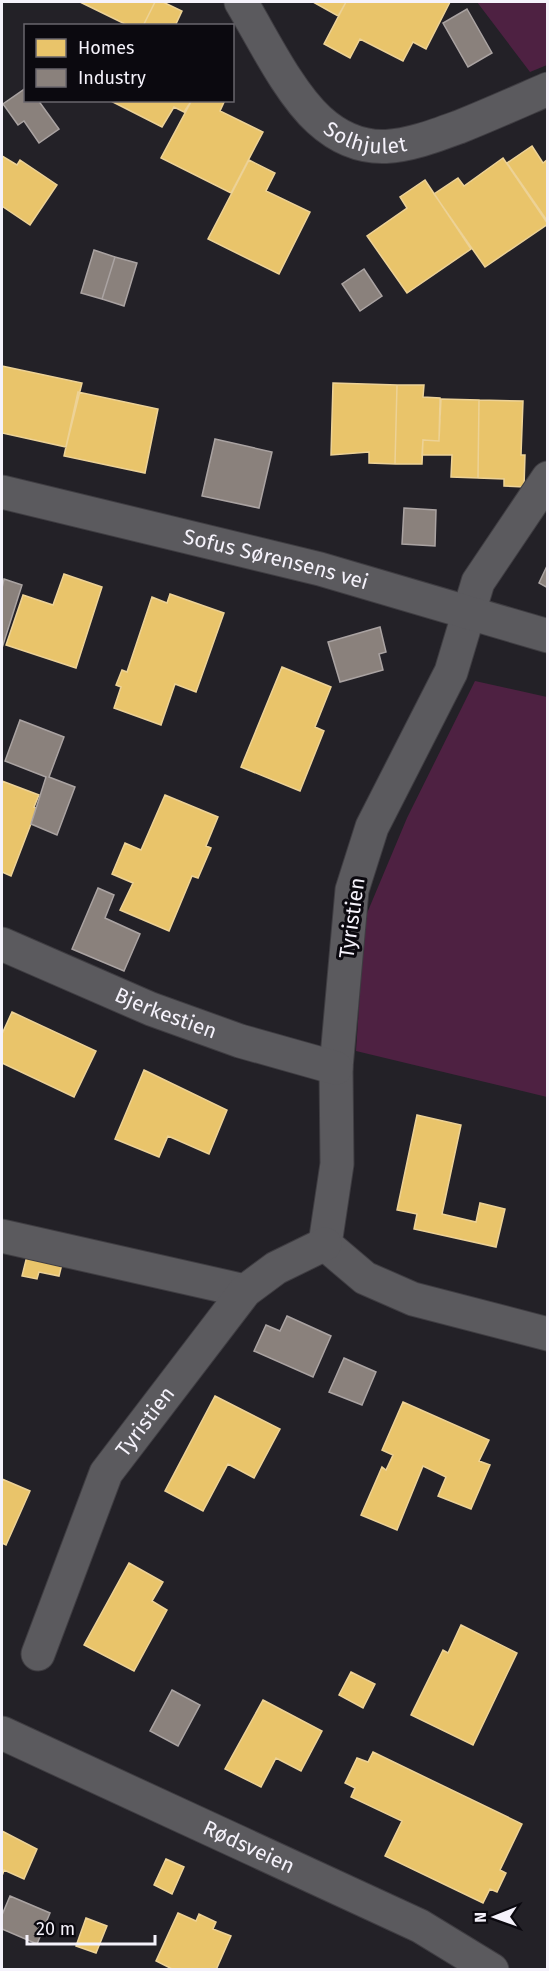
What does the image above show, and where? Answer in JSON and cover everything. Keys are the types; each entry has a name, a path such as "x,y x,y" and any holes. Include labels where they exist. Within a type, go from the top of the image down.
{"street":[{"name":"Solhjulet","path":"241,2 297,94 318,119 338,135 355,143 376,147 398,147 424,140 548,89"},
{"name":"Tyristien","path":"38,1654 106,1473 245,1291 276,1268 325,1244 337,1164 336,1068 352,890 372,827 451,672 478,582 548,478"},
{"name":"Sofus Sørensens vei","path":"2,492 320,568 548,636"},
{"name":"Bjerkestien","path":"2,945 162,1013 240,1041 336,1068"},
{"path":"2,1236 245,1291"},
{"path":"325,1244 365,1278 413,1299 548,1334"},
{"name":"Rødsveien","path":"2,1733 420,1926 492,1970"}],"shaded area":[{"path":"477,2 547,2 547,65 530,72"},
{"path":"475,681 547,697 547,1097 356,1051 365,918 407,818"}],"building: Homes":[{"path":"80,2 155,2 144,24 125,24"},
{"path":"155,2 163,2 182,11 176,24 144,24"},
{"path":"313,2 346,2 338,16"},
{"path":"346,2 450,2 426,49 413,42 403,61 360,39 350,58 324,44"},
{"path":"113,102 191,102 184,112 174,107 162,127"},
{"path":"191,102 224,102 220,111 263,132 231,193 161,158"},
{"path":"532,146 543,163 548,159 548,222 507,163"},
{"path":"2,156 17,165 20,160 57,185 30,225 2,206"},
{"path":"503,158 548,224 485,267 434,194 458,178 464,186"},
{"path":"249,160 275,173 266,191 310,212 279,274 208,239"},
{"path":"425,180 471,249 407,293 367,236 407,208 400,197"},
{"path":"2,366 82,383 66,447 2,433"},
{"path":"333,383 397,385 395,464 369,463 369,452 331,455"},
{"path":"397,385 424,385 423,397 440,398 439,441 423,440 422,464 395,464"},
{"path":"78,392 158,409 145,473 64,456"},
{"path":"441,399 479,400 478,478 451,477 452,455 422,455 423,440 439,441"},
{"path":"479,400 523,401 521,455 525,455 524,487 504,486 504,479 478,478"},
{"path":"64,574 102,587 76,668 6,645 23,595 53,605"},
{"path":"170,594 224,613 196,692 175,684 161,725 114,708 121,687 116,685 122,670 127,672 152,597 167,603"},
{"path":"282,667 331,687 315,727 324,731 300,791 241,767"},
{"path":"2,781 39,795 34,807 37,808 11,876 2,872"},
{"path":"165,795 218,817 206,846 211,848 198,878 192,876 169,931 120,910 133,883 112,874 125,843 141,850"},
{"path":"12,1012 96,1051 74,1097 2,1063 2,1034"},
{"path":"144,1070 227,1110 209,1154 168,1136 159,1157 115,1139"},
{"path":"417,1115 461,1125 442,1214 476,1222 480,1203 505,1209 496,1247 414,1229 417,1214 397,1210"},
{"path":"28,1252 63,1260 59,1276 39,1272 37,1279 22,1276"},
{"path":"215,1396 280,1429 254,1478 228,1464 203,1511 165,1491"},
{"path":"403,1402 489,1440 479,1461 490,1465 471,1509 438,1496 446,1477 423,1466 397,1530 361,1515 382,1467 386,1470 393,1455 382,1450"},
{"path":"2,1479 30,1491 6,1545 2,1543"},
{"path":"129,1563 163,1582 152,1601 167,1610 134,1671 84,1645"},
{"path":"461,1625 517,1653 473,1745 411,1715 443,1650 448,1653"},
{"path":"351,1672 375,1684 363,1708 339,1695"},
{"path":"263,1700 322,1731 301,1771 276,1758 261,1787 225,1769"},
{"path":"373,1752 522,1824 500,1870 506,1873 497,1892 490,1889 483,1903 385,1856 402,1821 351,1797 355,1788 345,1783 357,1758 368,1762"},
{"path":"2,1831 37,1849 24,1879 4,1870 2,1876"},
{"path":"166,1859 184,1867 172,1894 154,1885"},
{"path":"178,1913 196,1921 199,1914 216,1922 213,1929 231,1936 216,1970 174,1970 156,1961"},
{"path":"86,1918 107,1926 96,1953 76,1946"}],"building: Industry":[{"path":"467,9 492,53 468,67 443,23"},
{"path":"24,89 24,102 39,102 59,129 39,143 24,121 18,125 3,104"},
{"path":"94,250 115,257 102,299 81,293"},
{"path":"115,257 137,263 124,306 102,299"},
{"path":"364,269 382,296 360,311 342,284"},
{"path":"215,439 272,452 259,508 202,496"},
{"path":"404,508 436,510 435,546 402,544"},
{"path":"548,567 548,588 539,583"},
{"path":"4,579 22,585 2,648 2,588"},
{"path":"380,627 386,652 379,654 383,670 340,682 328,642"},
{"path":"20,720 64,737 49,777 75,787 57,835 31,824 46,777 5,761"},
{"path":"98,888 114,895 105,918 140,934 124,971 72,949"},
{"path":"287,1316 331,1336 313,1377 254,1351 266,1325 280,1331"},
{"path":"344,1358 376,1372 362,1405 329,1392"},
{"path":"172,1690 200,1705 178,1746 150,1731"},
{"path":"10,1896 50,1913 37,1944 2,1929 2,1915"}]}
